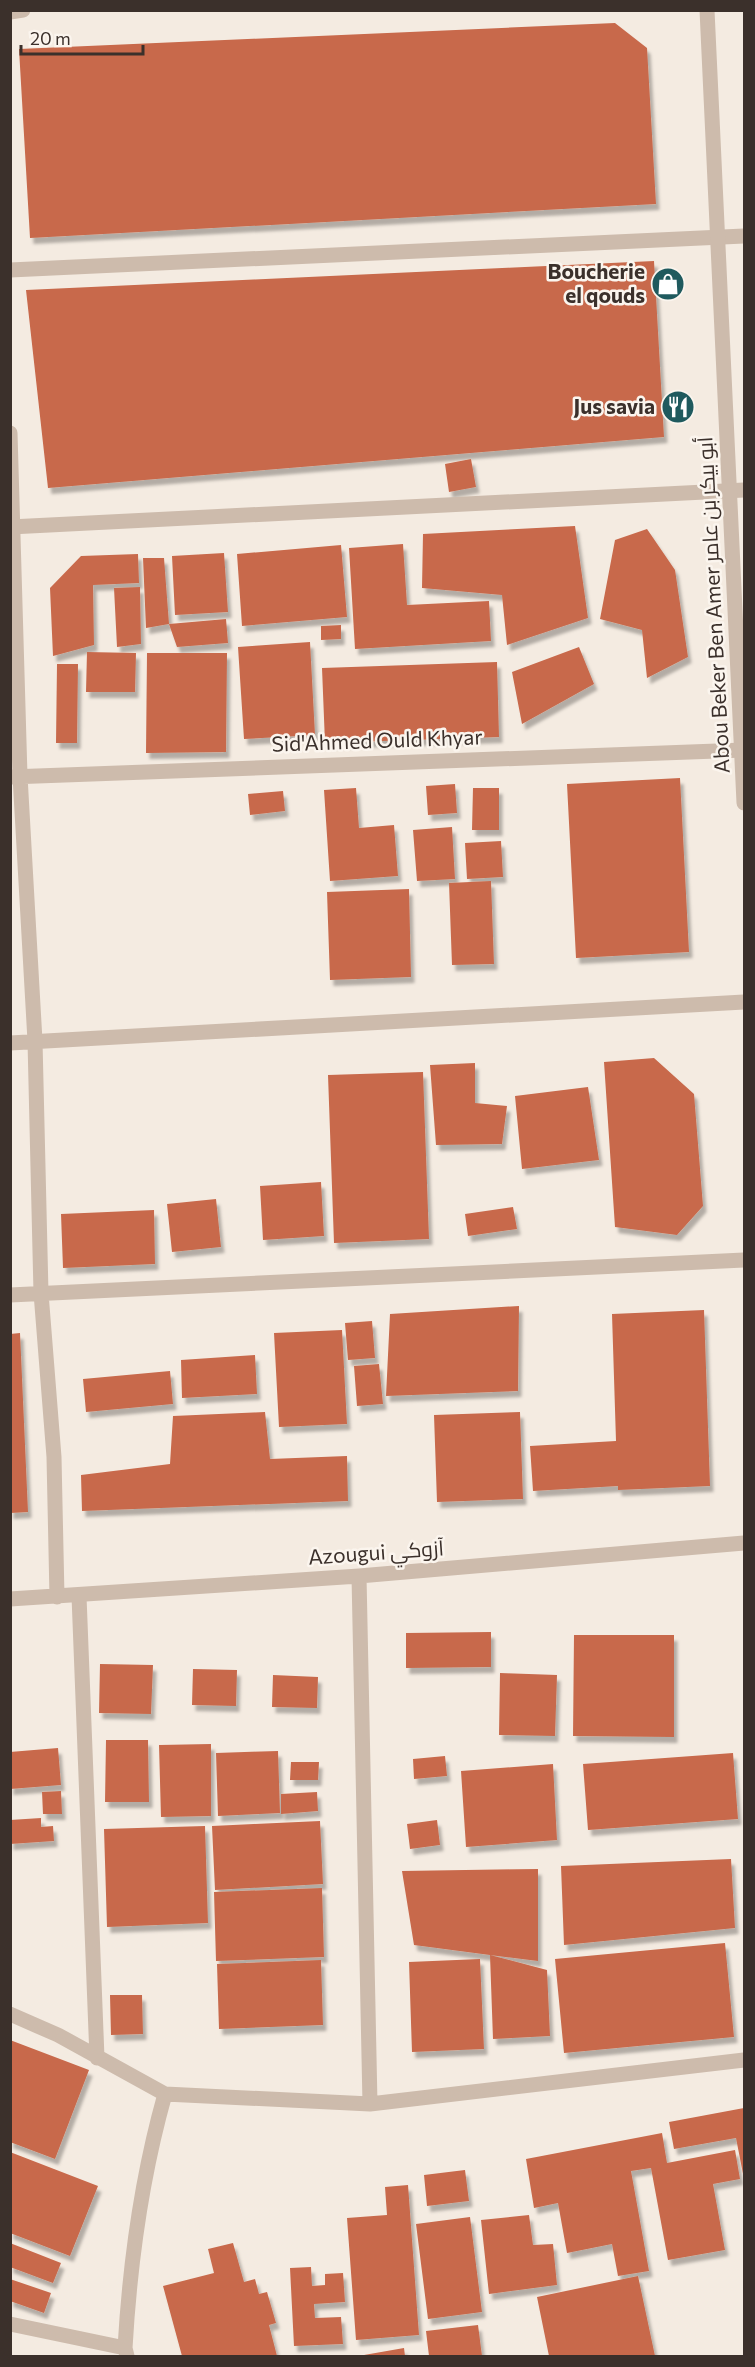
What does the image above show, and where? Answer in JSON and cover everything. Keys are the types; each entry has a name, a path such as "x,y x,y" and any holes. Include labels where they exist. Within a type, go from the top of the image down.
{"street":[{"path":"10,12 23,10"},
{"name":"Abou Beker Ben Amer أبو بيكر بن عامر","path":"706,10 718,238 737,491 744,803"},
{"path":"10,270 744,236"},
{"path":"10,432 15,776 35,1041 41,1293 54,1457 57,1597"},
{"path":"13,527 737,491"},
{"name":"Sid'Ahmed Ould Khyar","path":"15,776 742,750"},
{"path":"10,1043 744,1002"},
{"path":"10,1295 744,1260"},
{"name":"Azougui آزوكي","path":"10,1599 359,1576 744,1543"},
{"path":"359,1576 370,2104"},
{"path":"79,1596 97,2058"},
{"path":"10,2014 58,2035 165,2094 370,2104 744,2060"},
{"path":"10,2324 126,2352 129,2278 137,2212 149,2149 165,2094"}],"building":[{"path":"615,23 647,48 656,204 30,238 19,49"},
{"path":"654,261 664,437 48,488 26,290"},
{"path":"471,459 476,487 449,492 445,464"},
{"path":"575,526 588,618 507,645 502,595 422,588 423,534"},
{"path":"647,529 675,570 688,657 647,678 642,630 600,619 615,540"},
{"path":"403,544 407,605 489,601 491,641 355,649 349,548"},
{"path":"341,545 347,617 242,626 237,554"},
{"path":"224,553 228,612 175,615 172,556"},
{"path":"138,554 139,583 93,585 94,645 53,656 50,588 81,556"},
{"path":"143,558 164,558 169,624 146,628"},
{"path":"140,587 141,644 117,647 114,588"},
{"path":"226,619 228,643 177,647 169,624"},
{"path":"341,625 341,639 321,640 321,626"},
{"path":"310,642 315,735 244,739 238,647"},
{"path":"579,647 594,684 522,724 512,672"},
{"path":"87,652 136,653 135,692 86,692"},
{"path":"147,653 227,653 226,752 146,753"},
{"path":"497,662 499,737 325,743 322,668"},
{"path":"57,664 78,664 77,743 56,743"},
{"path":"680,778 689,952 576,958 567,784"},
{"path":"455,784 457,813 428,815 426,786"},
{"path":"356,788 359,828 394,825 398,876 330,881 324,790"},
{"path":"473,788 499,788 499,830 472,830"},
{"path":"283,791 285,811 250,815 248,794"},
{"path":"452,827 455,879 417,881 413,830"},
{"path":"501,841 503,877 467,879 465,843"},
{"path":"491,881 494,964 452,965 449,883"},
{"path":"409,889 411,977 330,980 327,892"},
{"path":"654,1058 694,1094 703,1206 677,1235 615,1227 604,1062"},
{"path":"475,1063 475,1103 507,1106 502,1144 436,1145 430,1065"},
{"path":"423,1072 429,1239 334,1243 328,1075"},
{"path":"588,1087 599,1160 522,1169 515,1096"},
{"path":"321,1182 324,1236 263,1240 260,1186"},
{"path":"216,1199 221,1247 172,1252 167,1204"},
{"path":"513,1207 517,1229 468,1236 465,1214"},
{"path":"154,1210 155,1264 63,1268 61,1214"},
{"path":"519,1306 518,1391 386,1396 390,1314"},
{"path":"704,1310 710,1486 618,1490 618,1486 533,1491 530,1446 616,1441 612,1314"},
{"path":"372,1321 375,1358 348,1360 345,1323"},
{"path":"342,1330 347,1424 279,1427 274,1333"},
{"path":"20,1333 28,1512 10,1513 10,1334"},
{"path":"255,1355 257,1394 182,1398 181,1360"},
{"path":"379,1364 383,1404 357,1406 354,1366"},
{"path":"170,1371 173,1404 86,1412 83,1379"},
{"path":"265,1412 270,1459 347,1456 348,1501 82,1511 81,1475 170,1464 173,1416"},
{"path":"520,1412 523,1499 437,1502 434,1415"},
{"path":"491,1632 491,1667 406,1668 406,1633"},
{"path":"574,1635 674,1635 674,1737 573,1736"},
{"path":"100,1664 153,1665 151,1714 99,1713"},
{"path":"193,1669 237,1670 236,1706 192,1705"},
{"path":"500,1673 557,1675 555,1736 499,1735"},
{"path":"273,1675 318,1677 317,1708 272,1707"},
{"path":"106,1740 148,1740 149,1802 105,1802"},
{"path":"211,1744 211,1816 161,1817 159,1745"},
{"path":"58,1748 61,1785 10,1789 10,1752"},
{"path":"278,1751 280,1813 218,1816 216,1753"},
{"path":"733,1753 738,1819 588,1830 583,1764"},
{"path":"445,1756 447,1776 414,1779 413,1759"},
{"path":"291,1762 319,1762 318,1780 290,1780"},
{"path":"553,1764 557,1840 466,1847 461,1771"},
{"path":"61,1791 62,1814 43,1814 42,1792"},
{"path":"317,1792 318,1811 281,1814 281,1794"},
{"path":"41,1818 41,1827 53,1826 54,1841 10,1844 10,1820"},
{"path":"437,1820 440,1845 410,1849 407,1824"},
{"path":"320,1821 323,1884 215,1890 212,1826"},
{"path":"205,1826 208,1923 107,1927 104,1829"},
{"path":"731,1859 735,1928 564,1945 561,1866"},
{"path":"538,1869 538,1961 414,1945 402,1871"},
{"path":"322,1888 324,1957 216,1961 214,1892"},
{"path":"725,1943 734,2037 564,2053 555,1959"},
{"path":"490,1955 547,1970 550,2036 493,2039"},
{"path":"480,1959 484,2049 412,2052 409,1962"},
{"path":"321,1960 323,2025 219,2029 217,1964"},
{"path":"110,1995 142,1995 143,2034 111,2035"},
{"path":"10,2040 89,2070 55,2159 10,2142"},
{"path":"744,2108 744,2179 736,2138 674,2149 669,2122"},
{"path":"662,2133 667,2163 735,2150 740,2179 713,2184 725,2250 668,2260 651,2168 631,2171 649,2271 618,2276 612,2244 567,2253 558,2203 534,2208 526,2159"},
{"path":"10,2152 98,2186 70,2256 10,2233"},
{"path":"465,2170 469,2201 427,2206 424,2175"},
{"path":"408,2185 419,2335 356,2340 347,2218 387,2215 385,2187"},
{"path":"529,2215 533,2245 553,2244 557,2285 489,2294 481,2220"},
{"path":"470,2217 482,2312 428,2319 416,2224"},
{"path":"10,2243 61,2263 53,2283 10,2267"},
{"path":"233,2243 244,2282 255,2279 259,2294 267,2292 276,2323 269,2325 277,2356 182,2356 163,2286 214,2273 208,2249"},
{"path":"311,2267 312,2286 325,2285 325,2274 343,2273 345,2302 314,2304 315,2318 341,2317 343,2344 294,2346 290,2268"},
{"path":"638,2276 655,2356 549,2356 537,2297"},
{"path":"10,2279 51,2293 44,2313 10,2301"},
{"path":"478,2325 482,2356 429,2356 426,2331"},
{"path":"404,2348 405,2356 364,2356 364,2355"}],"place":[{"name":"Boucherie el qouds","path":"668,284"},
{"name":"Jus savia","path":"678,407"}]}
